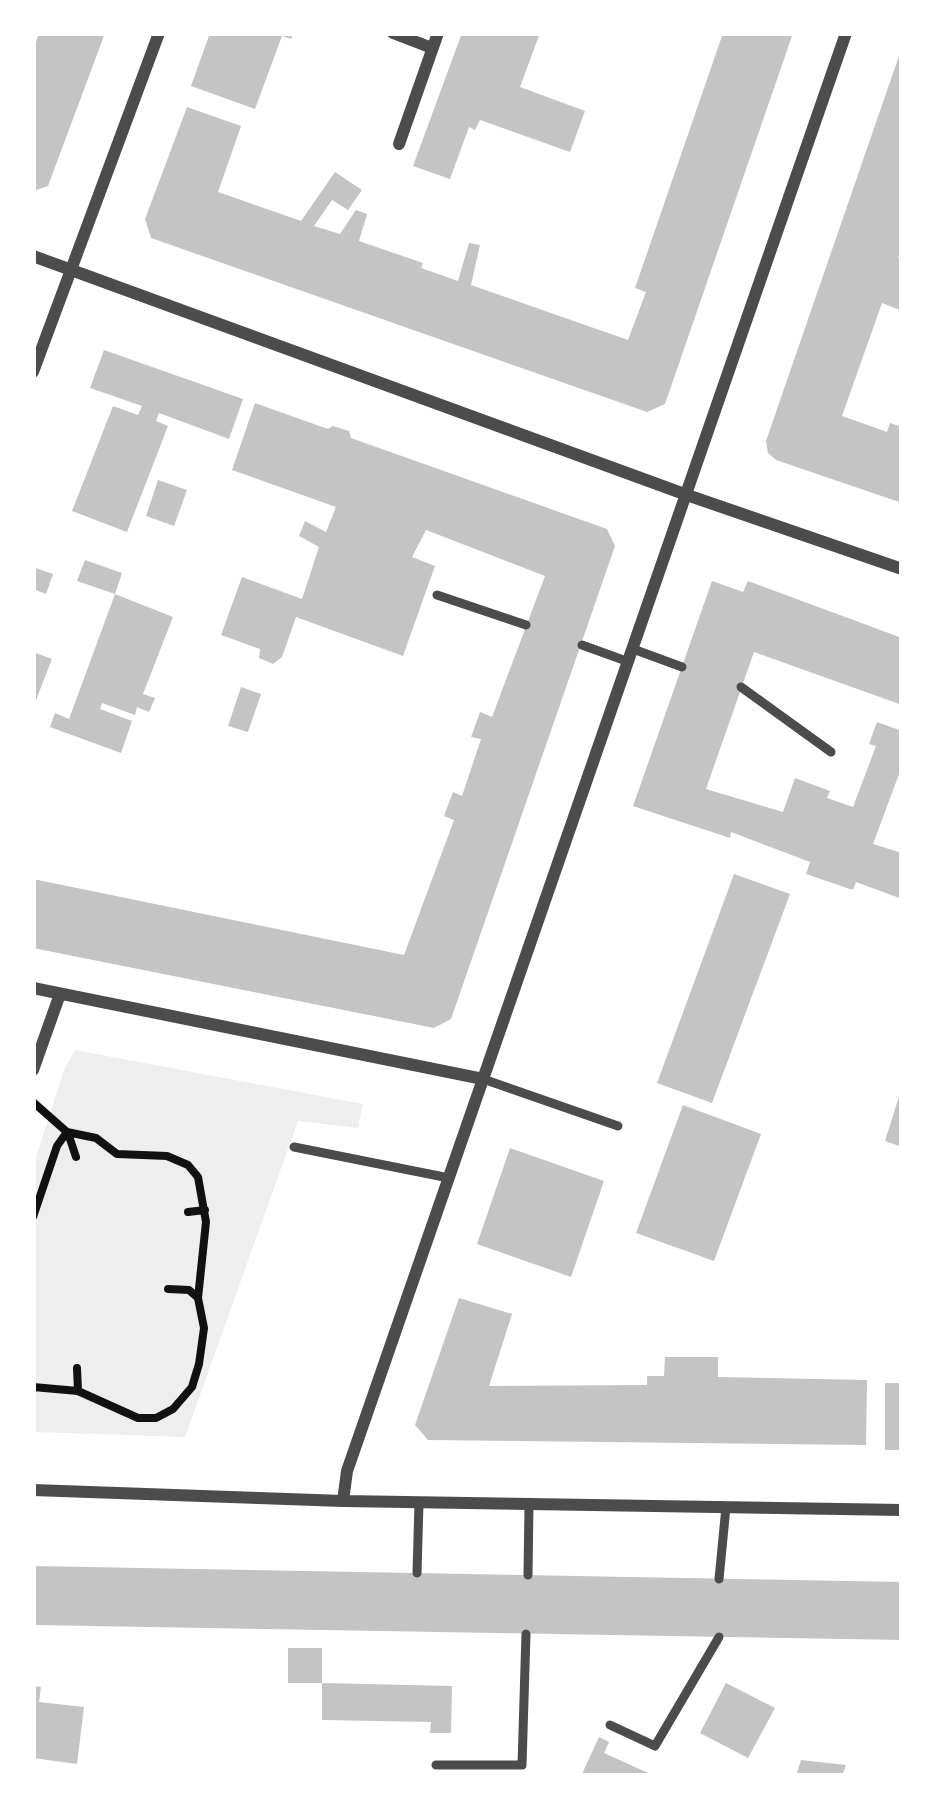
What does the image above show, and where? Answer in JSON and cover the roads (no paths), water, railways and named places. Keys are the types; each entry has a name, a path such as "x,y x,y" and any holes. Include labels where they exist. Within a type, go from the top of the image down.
{"street":[{"path":"33,372 159,33"},
{"path":"393,33 432,48"},
{"path":"399,144 438,33"},
{"path":"343,1501 346,1471 846,33"},
{"path":"33,256 902,569"},
{"path":"33,988 483,1079"},
{"path":"33,1070 60,994"},
{"path":"33,1490 419,1503 902,1510"}],"lane":[{"path":"437,595 526,625"},
{"path":"582,645 682,667"},
{"path":"741,687 831,752"},
{"path":"483,1079 618,1126"},
{"path":"294,1147 448,1178"},
{"path":"417,1574 419,1503"},
{"path":"528,1575 530,1504"},
{"path":"718,1579 726,1507"},
{"path":"436,1765 522,1765 526,1634"},
{"path":"610,1725 655,1746 719,1637"}]}
